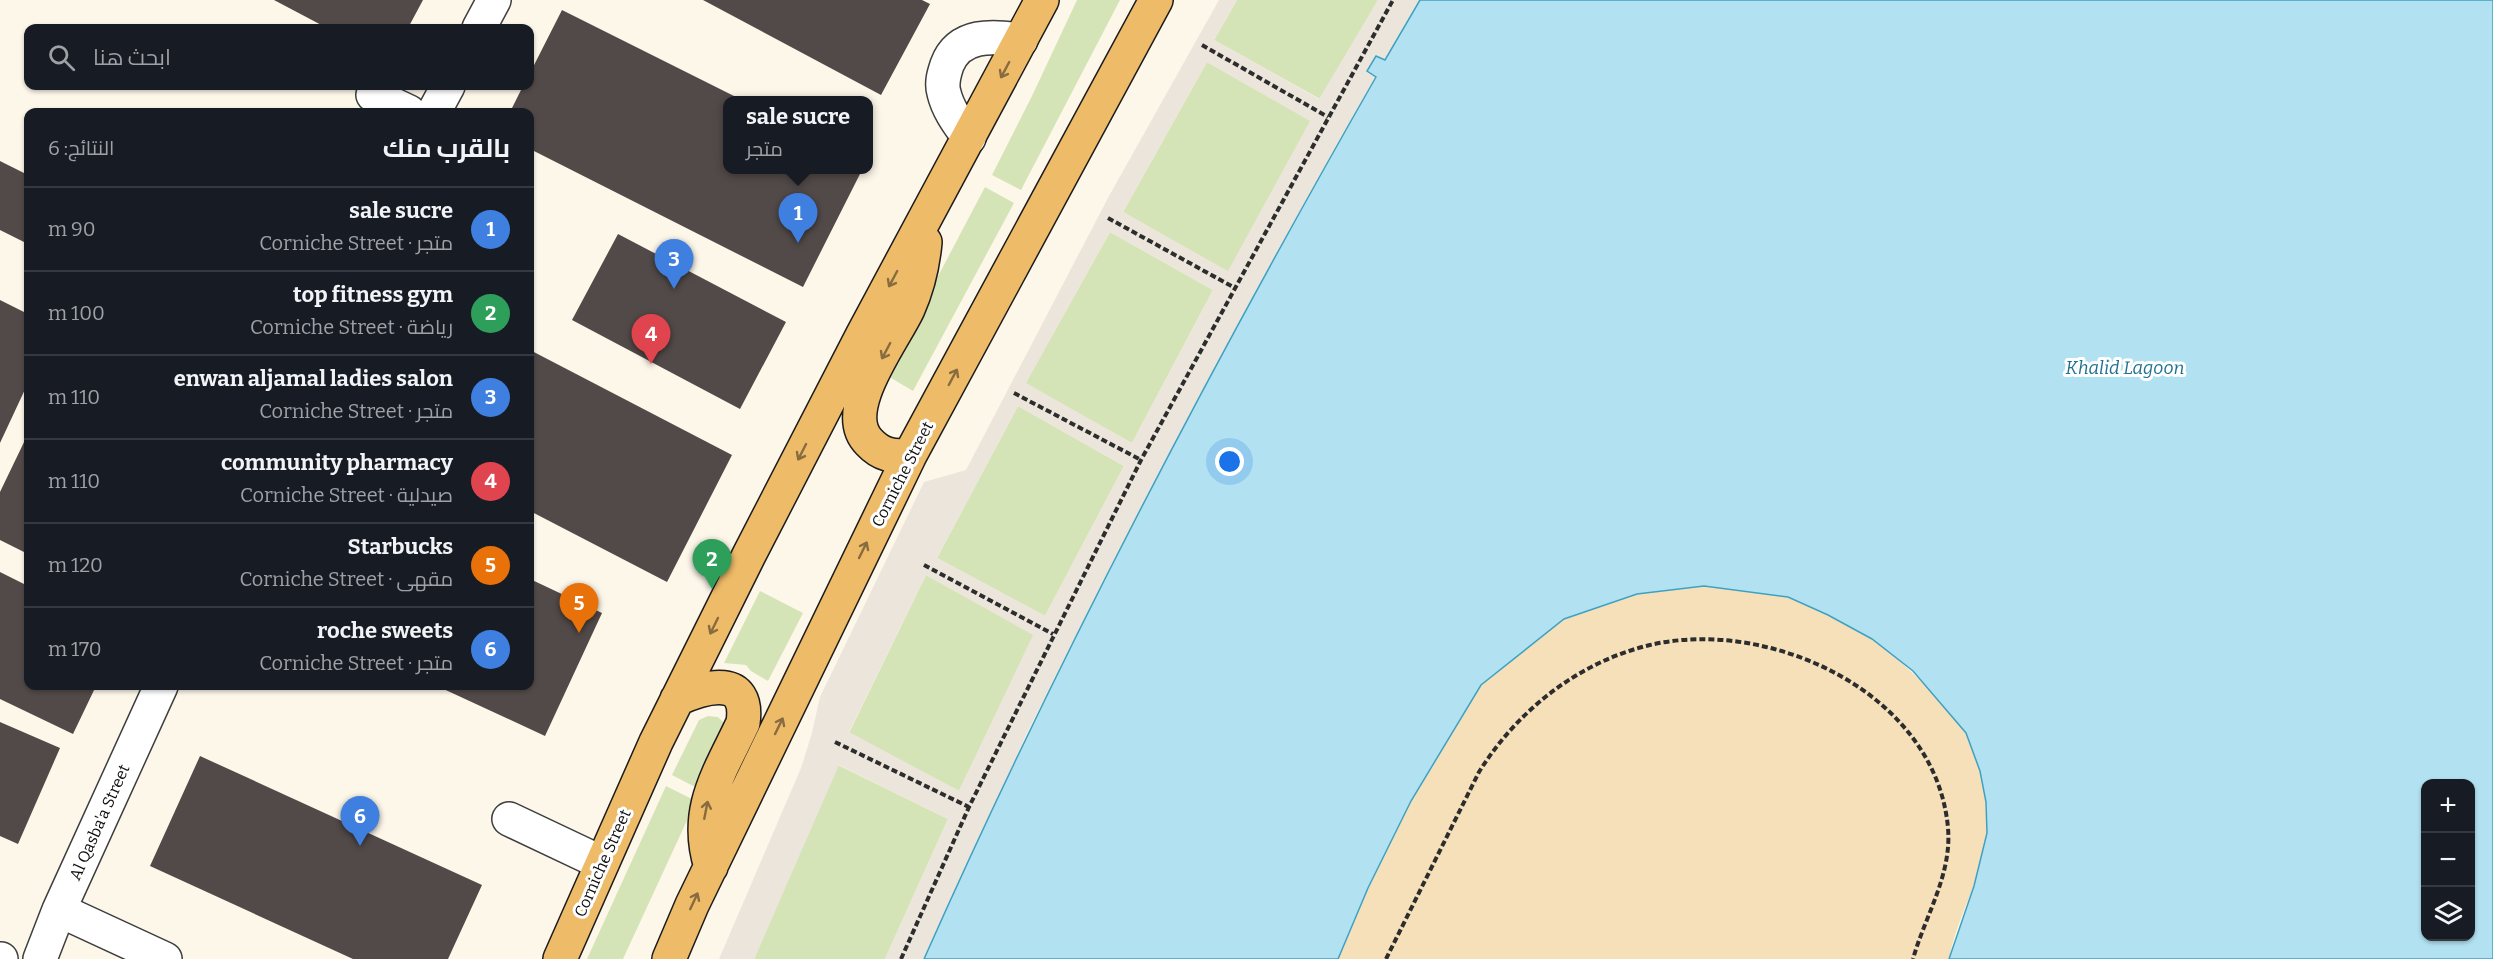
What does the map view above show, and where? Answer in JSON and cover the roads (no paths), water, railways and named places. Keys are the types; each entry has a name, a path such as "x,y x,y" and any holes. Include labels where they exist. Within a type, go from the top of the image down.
{"main road":[{"name":"Corniche Street","path":"560,959 677,699 766,523 1042,0"},
{"name":"Corniche Street","path":"670,958 711,867 910,455 1156,0"},
{"path":"910,455 885,454 874,448 865,439 858,414 865,388 909,306 919,276 925,246 927,216"},
{"path":"677,699 698,690 723,687 733,690 741,699 745,711 743,723 709,796 705,814 705,850 711,867"}],"street":[{"path":"481,24 494,0"},
{"path":"969,138 955,117 942,89 949,60 958,48 971,40 986,37 1021,40"},
{"path":"436,108 446,90"},
{"path":"373,95 401,108"},
{"name":"Al Qasba'a Street","path":"40,959 59,910 159,690"},
{"path":"509,819 602,862"},
{"path":"59,910 165,959"}],"water":[{"name":"Khalid Lagoon","path":"1420,0 2493,0 2493,959 1949,959 1974,886 1987,833 1986,802 1980,771 1966,733 1913,671 1872,639 1788,597 1704,586 1637,594 1564,619 1481,685 1411,801 1368,888 1338,959 924,959 1028,734 1139,512 1255,293 1376,77 1367,71 1376,56 1385,60"}],"place":[{"name":"sale sucre","path":"798,243"},
{"name":"enwan aljamal ladies salon","path":"674,289"},
{"name":"community pharmacy","path":"651,364"},
{"name":"top fitness gym","path":"712,589"},
{"name":"Starbucks","path":"579,633"},
{"name":"roche sweets","path":"360,846"}]}
